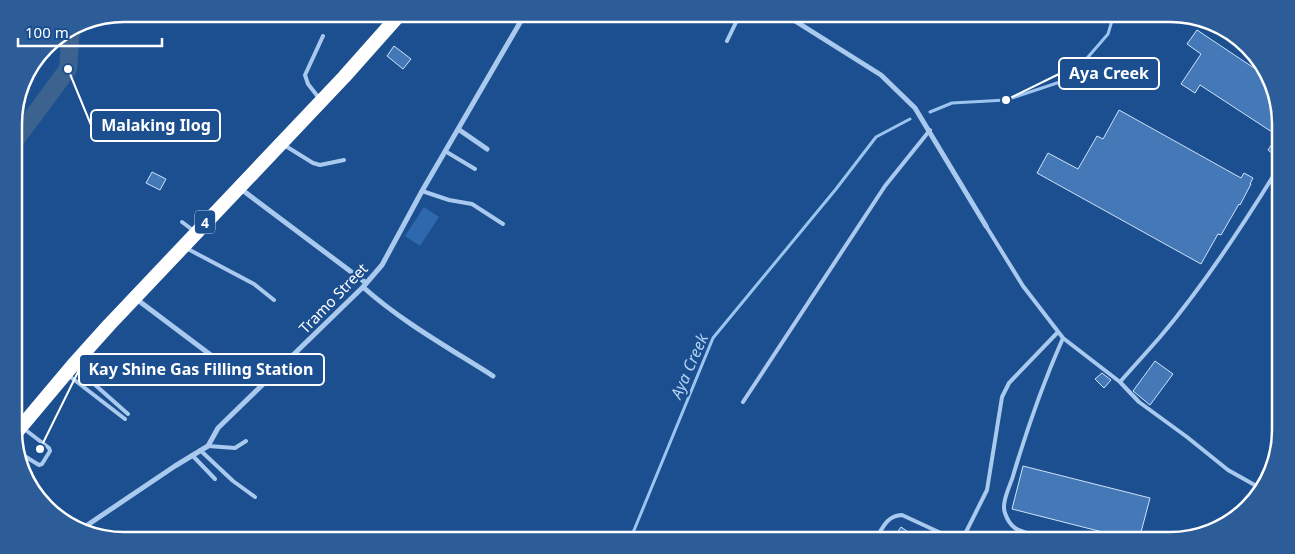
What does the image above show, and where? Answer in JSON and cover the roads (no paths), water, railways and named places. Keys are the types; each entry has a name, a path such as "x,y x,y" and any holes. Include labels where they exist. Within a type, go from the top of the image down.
{"highway":[{"name":"4","path":"22,426 69,369 393,22"}],"street":[{"name":"Tramo Street","path":"208,446 218,428 382,265 422,191 520,22"},
{"path":"797,22 881,75 916,108 986,226"},
{"path":"458,130 487,149"},
{"path":"238,188 364,285 378,301 493,376"},
{"path":"135,298 236,374"},
{"path":"88,525 208,446"}],"lane":[{"path":"727,41 736,22"},
{"path":"321,100 308,84 305,75 323,36"},
{"path":"743,402 885,186 930,130"},
{"path":"280,143 313,164 320,165 344,160"},
{"path":"445,152 474,169"},
{"path":"1120,382 1161,336 1203,280 1272,178"},
{"path":"422,191 449,200 472,204 503,224"},
{"path":"182,222 196,232"},
{"path":"986,226 1023,286 1063,338 1120,382 1139,402 1228,470 1256,486"},
{"path":"184,246 254,284 274,300"},
{"path":"966,531 987,490 1002,397 1009,383 1058,332"},
{"path":"1022,531 1011,526 1003,508 1025,435 1046,375 1063,338"},
{"path":"69,369 128,414"},
{"path":"69,369 125,419"},
{"path":"22,433 49,448 50,451 40,465 26,457"},
{"path":"208,446 235,448 246,441"},
{"path":"200,450 233,481 255,497"},
{"path":"192,455 215,478"},
{"path":"881,531 893,516 902,515 937,531"}],"waterway":[{"name":"Aya Creek","path":"930,112 952,103 1006,100 1069,79 1108,34 1112,22"},
{"path":"23,130 68,69 70,38"},
{"name":"Aya Creek","path":"633,532 713,338 836,189 876,137 910,119"}],"place":[{"name":"Malaking Ilog","path":"68,69"},
{"name":"Aya Creek","path":"1006,100"},
{"name":"Kay Shine Gas Filling Station","path":"40,449"}]}
